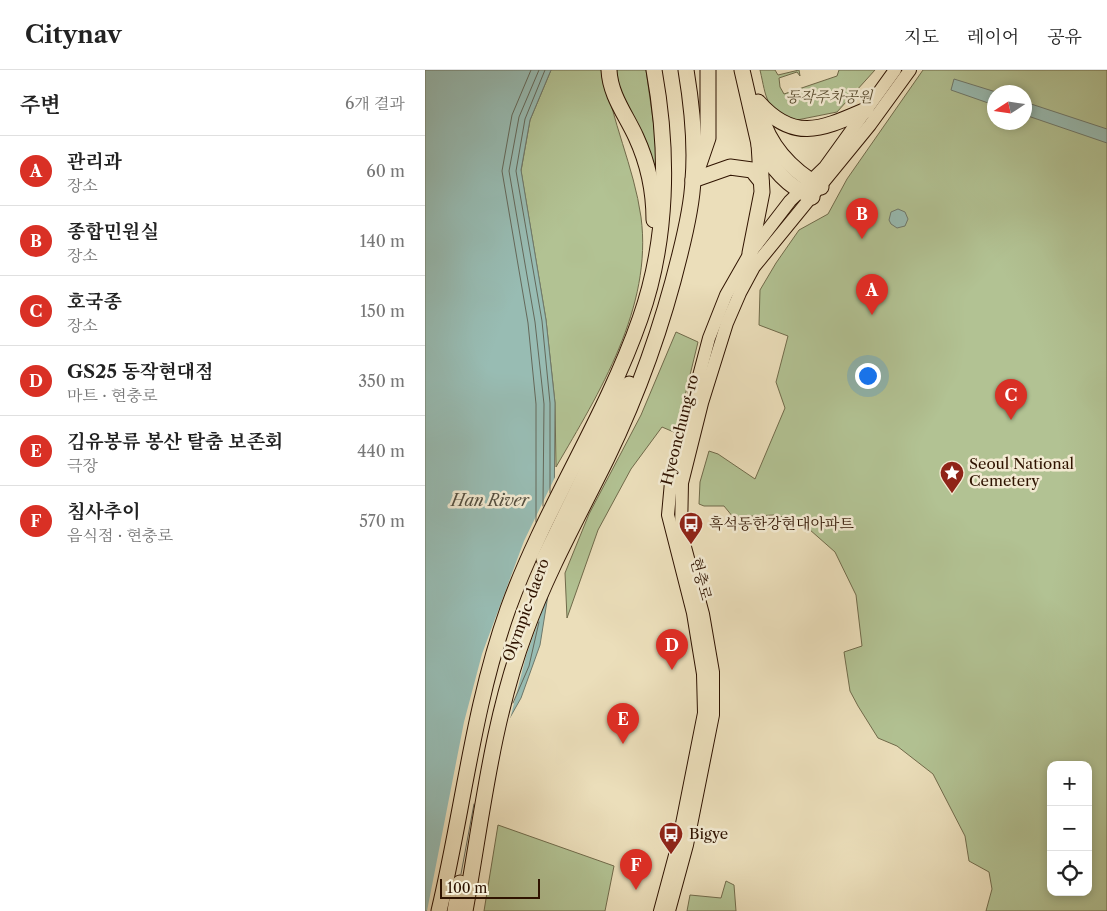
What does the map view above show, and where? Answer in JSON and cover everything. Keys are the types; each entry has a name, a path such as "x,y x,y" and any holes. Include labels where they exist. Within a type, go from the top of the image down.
{"highway":[{"path":"609,70 610,82 617,101 637,138 650,173 654,213 653,273"},
{"name":"Olympic-daero","path":"455,911 489,727 507,661 527,602 551,543 596,451 640,319 653,273 664,186 664,143 660,102 654,70"},
{"name":"Olympic-daero","path":"686,70 692,104"},
{"name":"Olympic-daero","path":"596,451 631,406 672,285 685,234 693,180 691,70"},
{"path":"693,180 708,138 708,70"},
{"path":"742,70 759,144 761,181 761,198 750,252"},
{"path":"751,70 763,122 779,154 811,189"},
{"path":"758,101 769,115 790,128 813,128 833,124 866,110"},
{"path":"759,144 775,170 811,189"},
{"path":"693,180 730,167 752,170 761,181"},
{"path":"439,911 477,721 508,610 537,537 596,451"},
{"path":"465,911 501,714 525,632 596,451"}],"main road":[{"name":"Hyeonchung-ro","path":"669,911 687,845 713,715 713,672 705,622 681,532 682,483 714,363 740,293 762,256 895,70"},
{"name":"Hyeonchung-ro","path":"811,189 885,106 910,70"},
{"name":"현충로","path":"660,911 678,844 704,713 703,674 693,613 669,515 671,482 709,338 726,295 750,252 811,189"}],"green space":[{"path":"551,70 604,70 607,89 638,198 643,251 639,284 631,316 619,348 605,379 556,467 555,403 546,320 521,171 530,120"},
{"path":"616,70 646,70 656,141 657,192 616,81"},
{"name":"동작주차공원","path":"760,70 775,70 778,75 799,70 800,76 797,72 779,78 780,87 784,94 837,76 839,70 875,70 837,112 792,121 771,106 766,95"},
{"name":"Seoul National Cemetery","path":"923,70 1107,70 1107,911 986,911 992,889 989,872 969,861 965,836 933,774 897,746 878,738 850,691 844,652 862,646 856,595 835,552 801,522 775,515 733,517 724,506 704,506 699,504 700,482 709,451 718,454 755,479 785,408 776,382 788,336 759,325 760,290 799,230 828,214 847,179"},
{"path":"676,332 698,342 676,433 662,427 631,469 598,530 567,618 565,573 589,514 641,415"},
{"path":"498,825 614,866 605,911 484,911"},
{"path":"726,881 734,885 736,911 687,911 690,895 721,898"}],"water":[{"name":"Han River","path":"425,70 551,70 530,120 521,170 546,320 555,403 554,532 548,595 540,645 521,698 503,730 459,911 425,911"},
{"path":"954,79 987,89 987,103 951,90"},
{"path":"1032,104 1107,129 1107,143 1032,117"},
{"path":"898,209 905,212 908,219 905,226 897,228 889,220 891,212"}],"pier":[{"path":"558,471 557,532 551,586 526,656 508,727 495,751 461,911 427,911 464,722 482,654 524,541"}],"place":[{"name":"종합민원실","path":"862,239"},
{"name":"관리과","path":"872,315"},
{"name":"호국종","path":"1011,420"},
{"name":"Seoul National Cemetery","path":"952,494"},
{"name":"흑석동한강현대아파트","path":"691,545"},
{"name":"GS25 동작현대점","path":"672,670"},
{"name":"김유봉류 봉산 탈춤 보존회","path":"623,744"},
{"name":"Bigye","path":"671,855"},
{"name":"침사추이","path":"636,890"}]}
